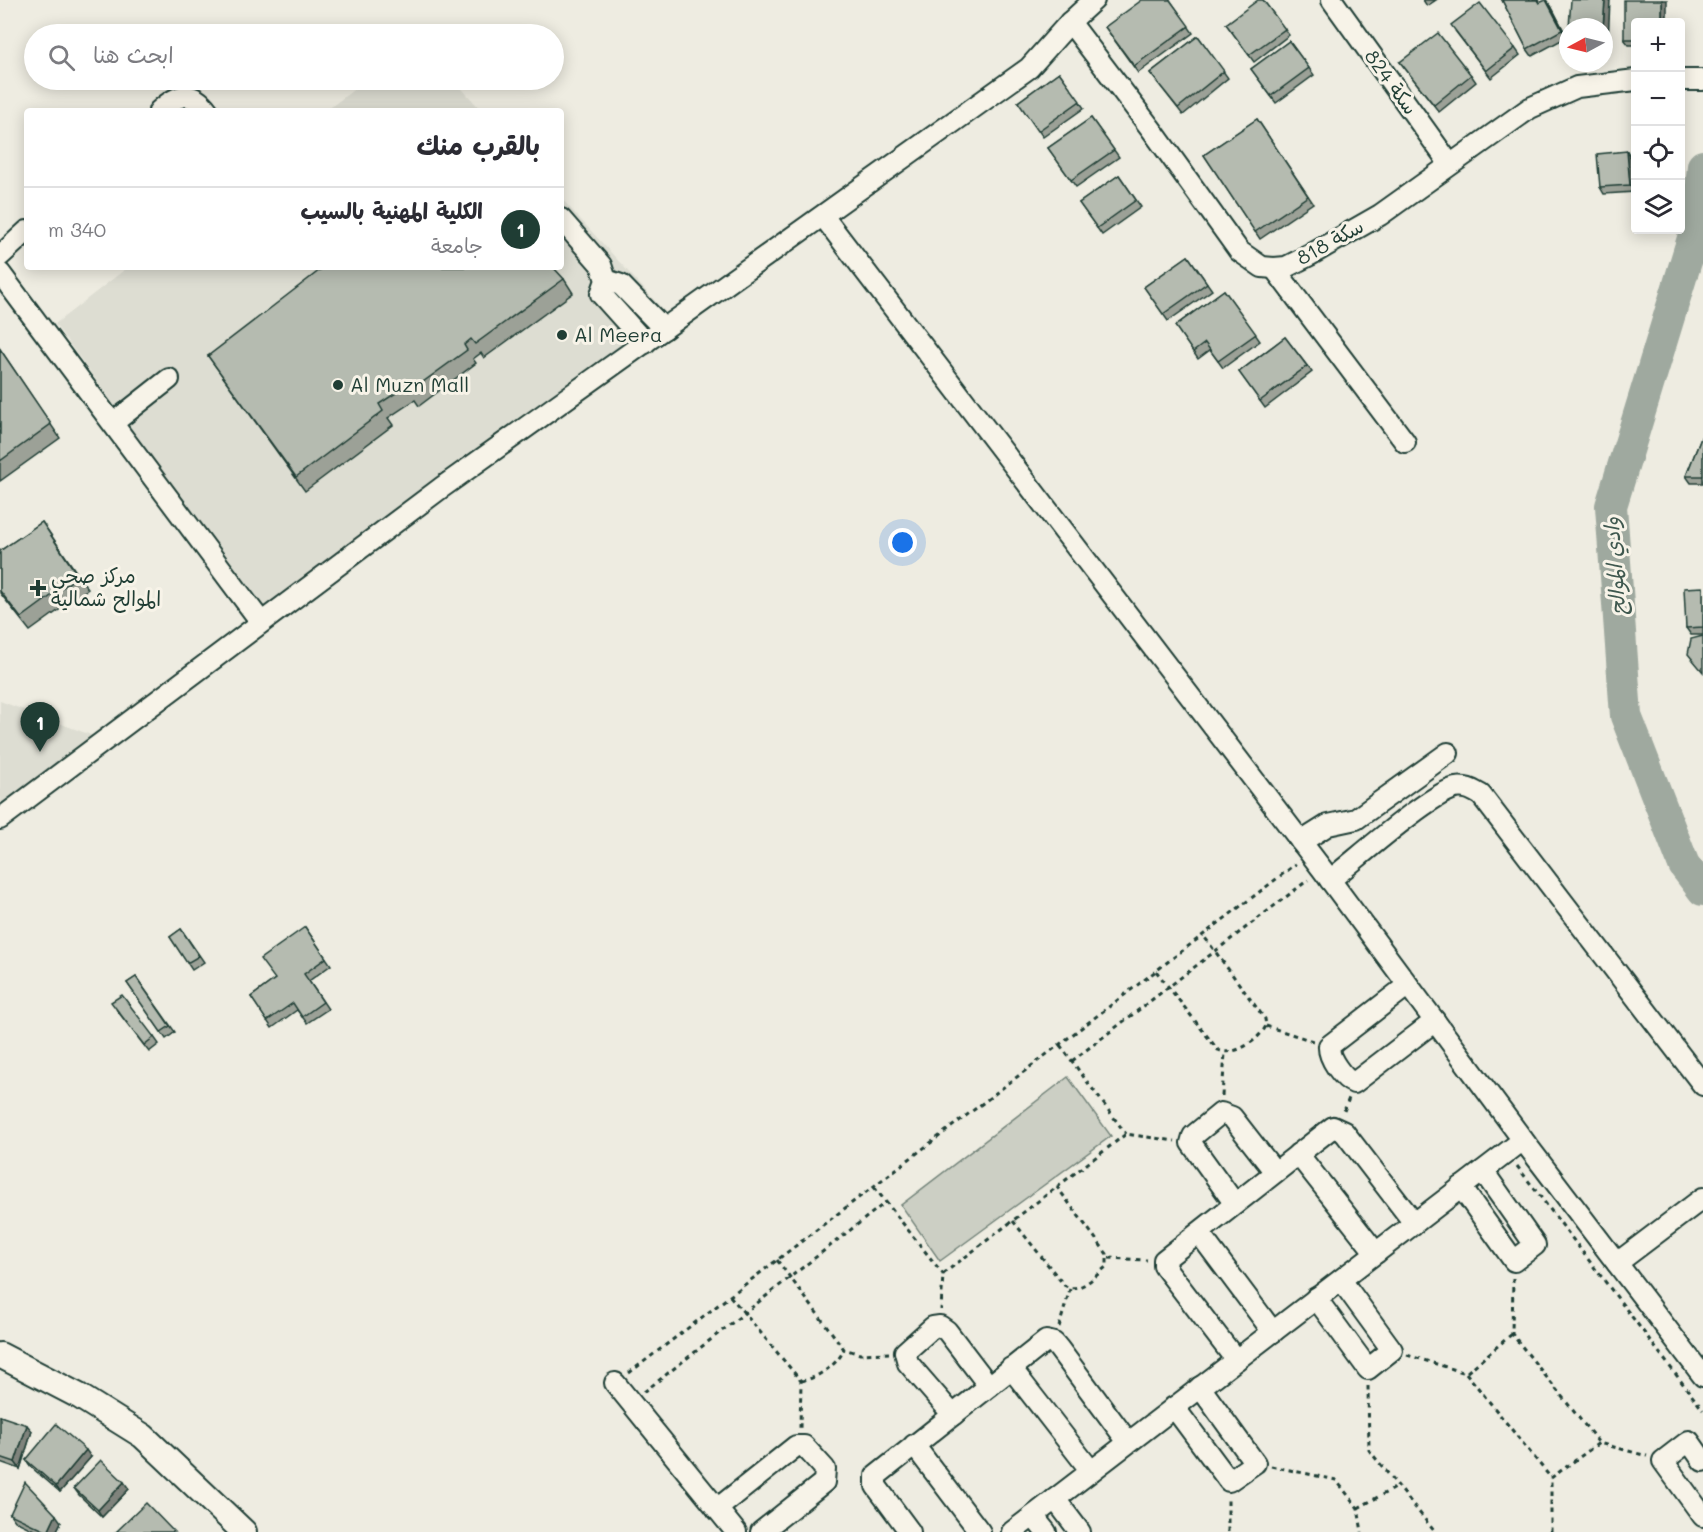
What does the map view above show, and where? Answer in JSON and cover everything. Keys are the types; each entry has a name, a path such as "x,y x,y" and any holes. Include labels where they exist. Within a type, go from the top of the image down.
{"main road":[{"path":"0,1355 79,1396 143,1436 244,1532"}],"street":[{"path":"0,819 441,488 1029,69 1070,22 1094,0"},
{"name":"سكة 824","path":"1332,0 1449,163"},
{"name":"سكة 818","path":"1070,22 1152,130 1239,251 1262,267 1286,267 1380,215 1449,163 1530,108 1557,94 1596,83 1631,80"},
{"path":"1685,80 1703,80"},
{"path":"162,108 172,98 188,96 200,101 206,108"},
{"path":"823,216 1326,874 1523,1140 1703,1376"},
{"path":"564,222 601,265 604,287 645,343"},
{"path":"0,256 24,234"},
{"path":"1274,268 1405,442"},
{"path":"0,273 261,622"},
{"path":"604,287 621,285 664,329"},
{"path":"113,423 169,379"},
{"path":"1306,848 1328,825 1356,819 1448,753"},
{"path":"1326,874 1435,798 1455,788 1469,787 1481,795 1703,1085"},
{"path":"1408,985 1329,1046 1330,1056 1349,1081 1354,1083 1435,1022"},
{"path":"1235,1204 1191,1143 1193,1136 1221,1113 1227,1113 1232,1117 1275,1172"},
{"path":"1236,1360 1164,1266 1164,1260 1333,1127 1338,1127 1414,1223"},
{"path":"1012,1532 1523,1140"},
{"path":"1298,1154 1376,1252"},
{"path":"1461,1187 1514,1261 1535,1245 1483,1171"},
{"path":"1617,1263 1703,1198"},
{"path":"1199,1233 1273,1332"},
{"path":"1317,1298 1368,1370 1392,1350 1341,1280"},
{"path":"953,1415 908,1363 905,1352 933,1327 940,1326 947,1331 989,1386"},
{"path":"910,1532 876,1486 876,1476 1011,1368 1050,1342 1128,1442"},
{"path":"1011,1368 1091,1471"},
{"path":"615,1383 736,1532"},
{"path":"1174,1407 1229,1481 1255,1463 1200,1387"},
{"path":"1703,1461 1689,1441 1663,1461 1703,1516"},
{"path":"717,1509 800,1445 808,1448 825,1469 824,1482 760,1532"},
{"path":"914,1445 980,1532"},
{"path":"1055,1499 1080,1532"},
{"path":"1033,1515 1046,1532"},
{"path":"1694,1532 1703,1526"}],"path":[{"path":"615,1383 1060,1046 1203,935 1306,848"},
{"path":"1072,1061 1215,952 1326,874"},
{"path":"1156,971 1218,1050 1234,1053 1262,1032 1266,1026 1265,1019 1203,935"},
{"path":"1266,1026 1329,1046"},
{"path":"1060,1046 1126,1134"},
{"path":"1221,1113 1225,1053"},
{"path":"1338,1127 1354,1083"},
{"path":"943,1274 1126,1134 1191,1143"},
{"path":"1507,1153 1703,1410"},
{"path":"874,1187 943,1274 940,1326"},
{"path":"1057,1187 1109,1258"},
{"path":"631,1402 886,1202"},
{"path":"1013,1221 1064,1285 1070,1289 1078,1289 1107,1266 1109,1258"},
{"path":"1109,1258 1164,1260"},
{"path":"777,1260 844,1349 860,1354 905,1352"},
{"path":"1514,1261 1512,1334 1599,1443 1663,1461"},
{"path":"1050,1342 1070,1289"},
{"path":"730,1296 801,1381 800,1445"},
{"path":"1466,1372 1512,1334"},
{"path":"801,1381 811,1380 841,1357 844,1349"},
{"path":"1392,1350 1466,1372 1551,1478 1551,1532"},
{"path":"1368,1370 1369,1450 1435,1532"},
{"path":"1551,1478 1599,1443"},
{"path":"1255,1463 1336,1480 1358,1508 1362,1532"},
{"path":"1228,1532 1229,1481"},
{"path":"1358,1508 1398,1486"}],"shaded area":[{"path":"353,90 463,90 479,108 330,108"},
{"path":"564,201 666,313 262,608 55,324 124,270 564,270"},
{"path":"0,701 99,738 0,810"},
{"path":"1068,1077 1111,1136 940,1261 901,1205"}],"building":[{"path":"1142,0 1170,0 1189,26 1134,66 1105,27"},
{"path":"1258,0 1263,0 1285,29 1249,55 1226,24"},
{"path":"1502,0 1537,0 1539,3 1546,0 1559,24 1559,32 1527,49"},
{"path":"1571,0 1605,0 1604,18 1570,18"},
{"path":"1624,0 1662,0 1662,18 1631,18 1631,39 1624,39"},
{"path":"1480,3 1515,48 1486,71 1451,25"},
{"path":"1438,33 1471,75 1434,105 1400,62"},
{"path":"1198,36 1224,71 1178,108 1150,73"},
{"path":"1289,41 1309,68 1271,96 1251,69"},
{"path":"1059,72 1080,101 1038,131 1018,102"},
{"path":"1091,118 1114,150 1071,180 1048,148"},
{"path":"1257,119 1308,196 1255,232 1204,155"},
{"path":"1627,151 1630,185 1600,187 1597,154"},
{"path":"1119,175 1136,200 1097,228 1079,203"},
{"path":"1188,256 1207,283 1163,314 1144,287"},
{"name":"Al Muzn Mall","path":"320,270 556,270 564,279 475,344 471,339 464,345 467,350 409,392 405,387 379,404 383,411 296,477 208,356"},
{"path":"1224,290 1256,334 1218,361 1205,343 1193,352 1175,326"},
{"path":"1285,337 1307,366 1260,401 1239,372"},
{"path":"0,349 51,424 0,461"},
{"path":"1703,433 1703,476 1686,476"},
{"path":"42,522 78,576 21,618 0,591 0,551"},
{"path":"1703,587 1703,627 1686,628 1684,588"},
{"path":"1703,636 1703,672 1688,654 1691,639"},
{"path":"305,927 326,958 304,974 323,1002 302,1017 293,1003 267,1021 251,997 275,979 260,959"},
{"path":"181,929 199,956 187,963 170,937"},
{"path":"136,977 170,1026 161,1032 127,983"},
{"path":"122,995 154,1037 144,1045 111,1002"},
{"path":"0,1416 27,1425 15,1462 0,1457"},
{"path":"56,1424 86,1450 56,1486 26,1460"},
{"path":"101,1460 124,1482 98,1510 74,1488"},
{"path":"25,1482 56,1515 48,1532 10,1514"},
{"path":"146,1503 174,1532 116,1532"}],"waterway":[{"name":"وادي الموالح","path":"1703,166 1698,222 1611,506 1626,716 1684,865 1703,890"}],"place":[{"name":"Al Meera","path":"562,335"},
{"name":"Al Muzn Mall","path":"338,385"},
{"name":"مركز صحي الموالح شمالية","path":"38,588"},
{"name":"الكلية المهنية بالسيب","path":"40,752"}]}
